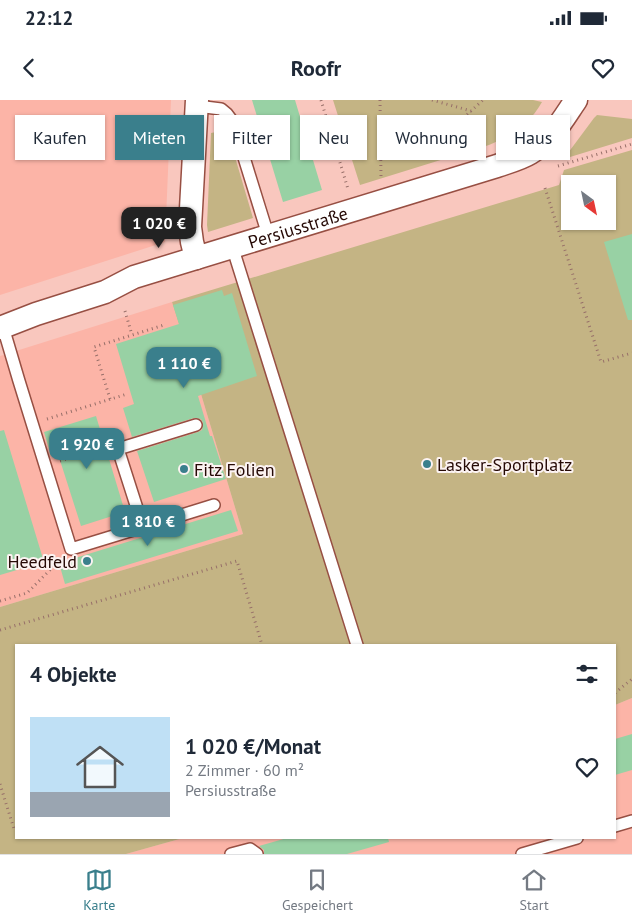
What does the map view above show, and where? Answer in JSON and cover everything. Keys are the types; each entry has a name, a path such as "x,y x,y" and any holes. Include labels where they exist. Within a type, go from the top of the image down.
{"street":[{"name":"Persiusstraße","path":"2,328 36,314 105,292 134,277 497,166 530,153 552,135 576,100"},
{"path":"196,258 190,227 197,103"}],"lane":[{"path":"197,103 221,109 233,122 268,235"},
{"path":"232,246 358,644"},
{"path":"2,328 71,549 214,505"},
{"path":"142,527 118,448 196,425"},
{"path":"616,826 632,821"},
{"path":"522,854 574,839"},
{"path":"231,854 253,852"}],"path":[{"path":"321,100 350,195"},
{"path":"380,100 380,115"},
{"path":"432,100 471,111"},
{"path":"467,115 483,100"},
{"path":"558,166 632,144"},
{"path":"380,160 382,184"},
{"path":"545,188 601,362 632,353"},
{"path":"125,311 132,335"},
{"path":"110,399 94,347 164,325"},
{"path":"32,423 128,394"},
{"path":"46,466 117,444 118,448"},
{"path":"0,601 27,592 71,549"},
{"path":"0,630 237,561 262,644"},
{"path":"616,692 632,679"},
{"path":"0,784 15,829"}],"shaded area":[{"path":"0,100 171,100 170,115 115,115 115,160 168,160 165,242 0,295"},
{"path":"333,100 533,100 542,102 533,115 496,115 496,142 486,146 486,115 377,115 377,160 441,160 360,185 352,160 367,160 367,115 338,115"},
{"path":"597,115 632,119 632,138 570,157 570,150"},
{"path":"214,132 214,160 236,160 253,218 208,232 207,225 211,133"},
{"name":"Lasker-Sportplatz","path":"632,150 632,698 616,705 616,644 15,644 15,839 179,839 126,854 0,854 0,607 243,534 172,302 559,185 561,179 561,230 616,230 616,175 562,175 564,170"},
{"path":"172,302 243,534 0,607 0,356"},
{"path":"632,698 632,854 126,854 179,839 616,839 616,705"}],"building":[{"path":"252,100 295,100 300,117 300,160 313,160 322,190 283,202 270,160 290,160 290,115 257,115"},
{"path":"632,234 632,320 628,320 604,242"},
{"path":"222,290 224,296 232,293 257,376 198,396 226,479 154,502 137,451 198,432 202,430 203,423 201,419 194,418 132,437 123,408 134,404 116,344 179,324 173,305"},
{"path":"96,416 125,512 81,526 58,454 51,456 44,432"},
{"path":"4,430 44,562 0,575 0,431"},
{"path":"231,510 238,531 65,584 59,563"},
{"path":"632,734 632,770 616,775 616,739"},
{"path":"284,839 388,839 389,842 347,854 264,854 264,850 259,846"}],"place":[{"name":"Lasker-Sportplatz","path":"427,464"},
{"name":"Fitz Folien","path":"184,469"},
{"name":"Heedfeld","path":"87,561"}]}
